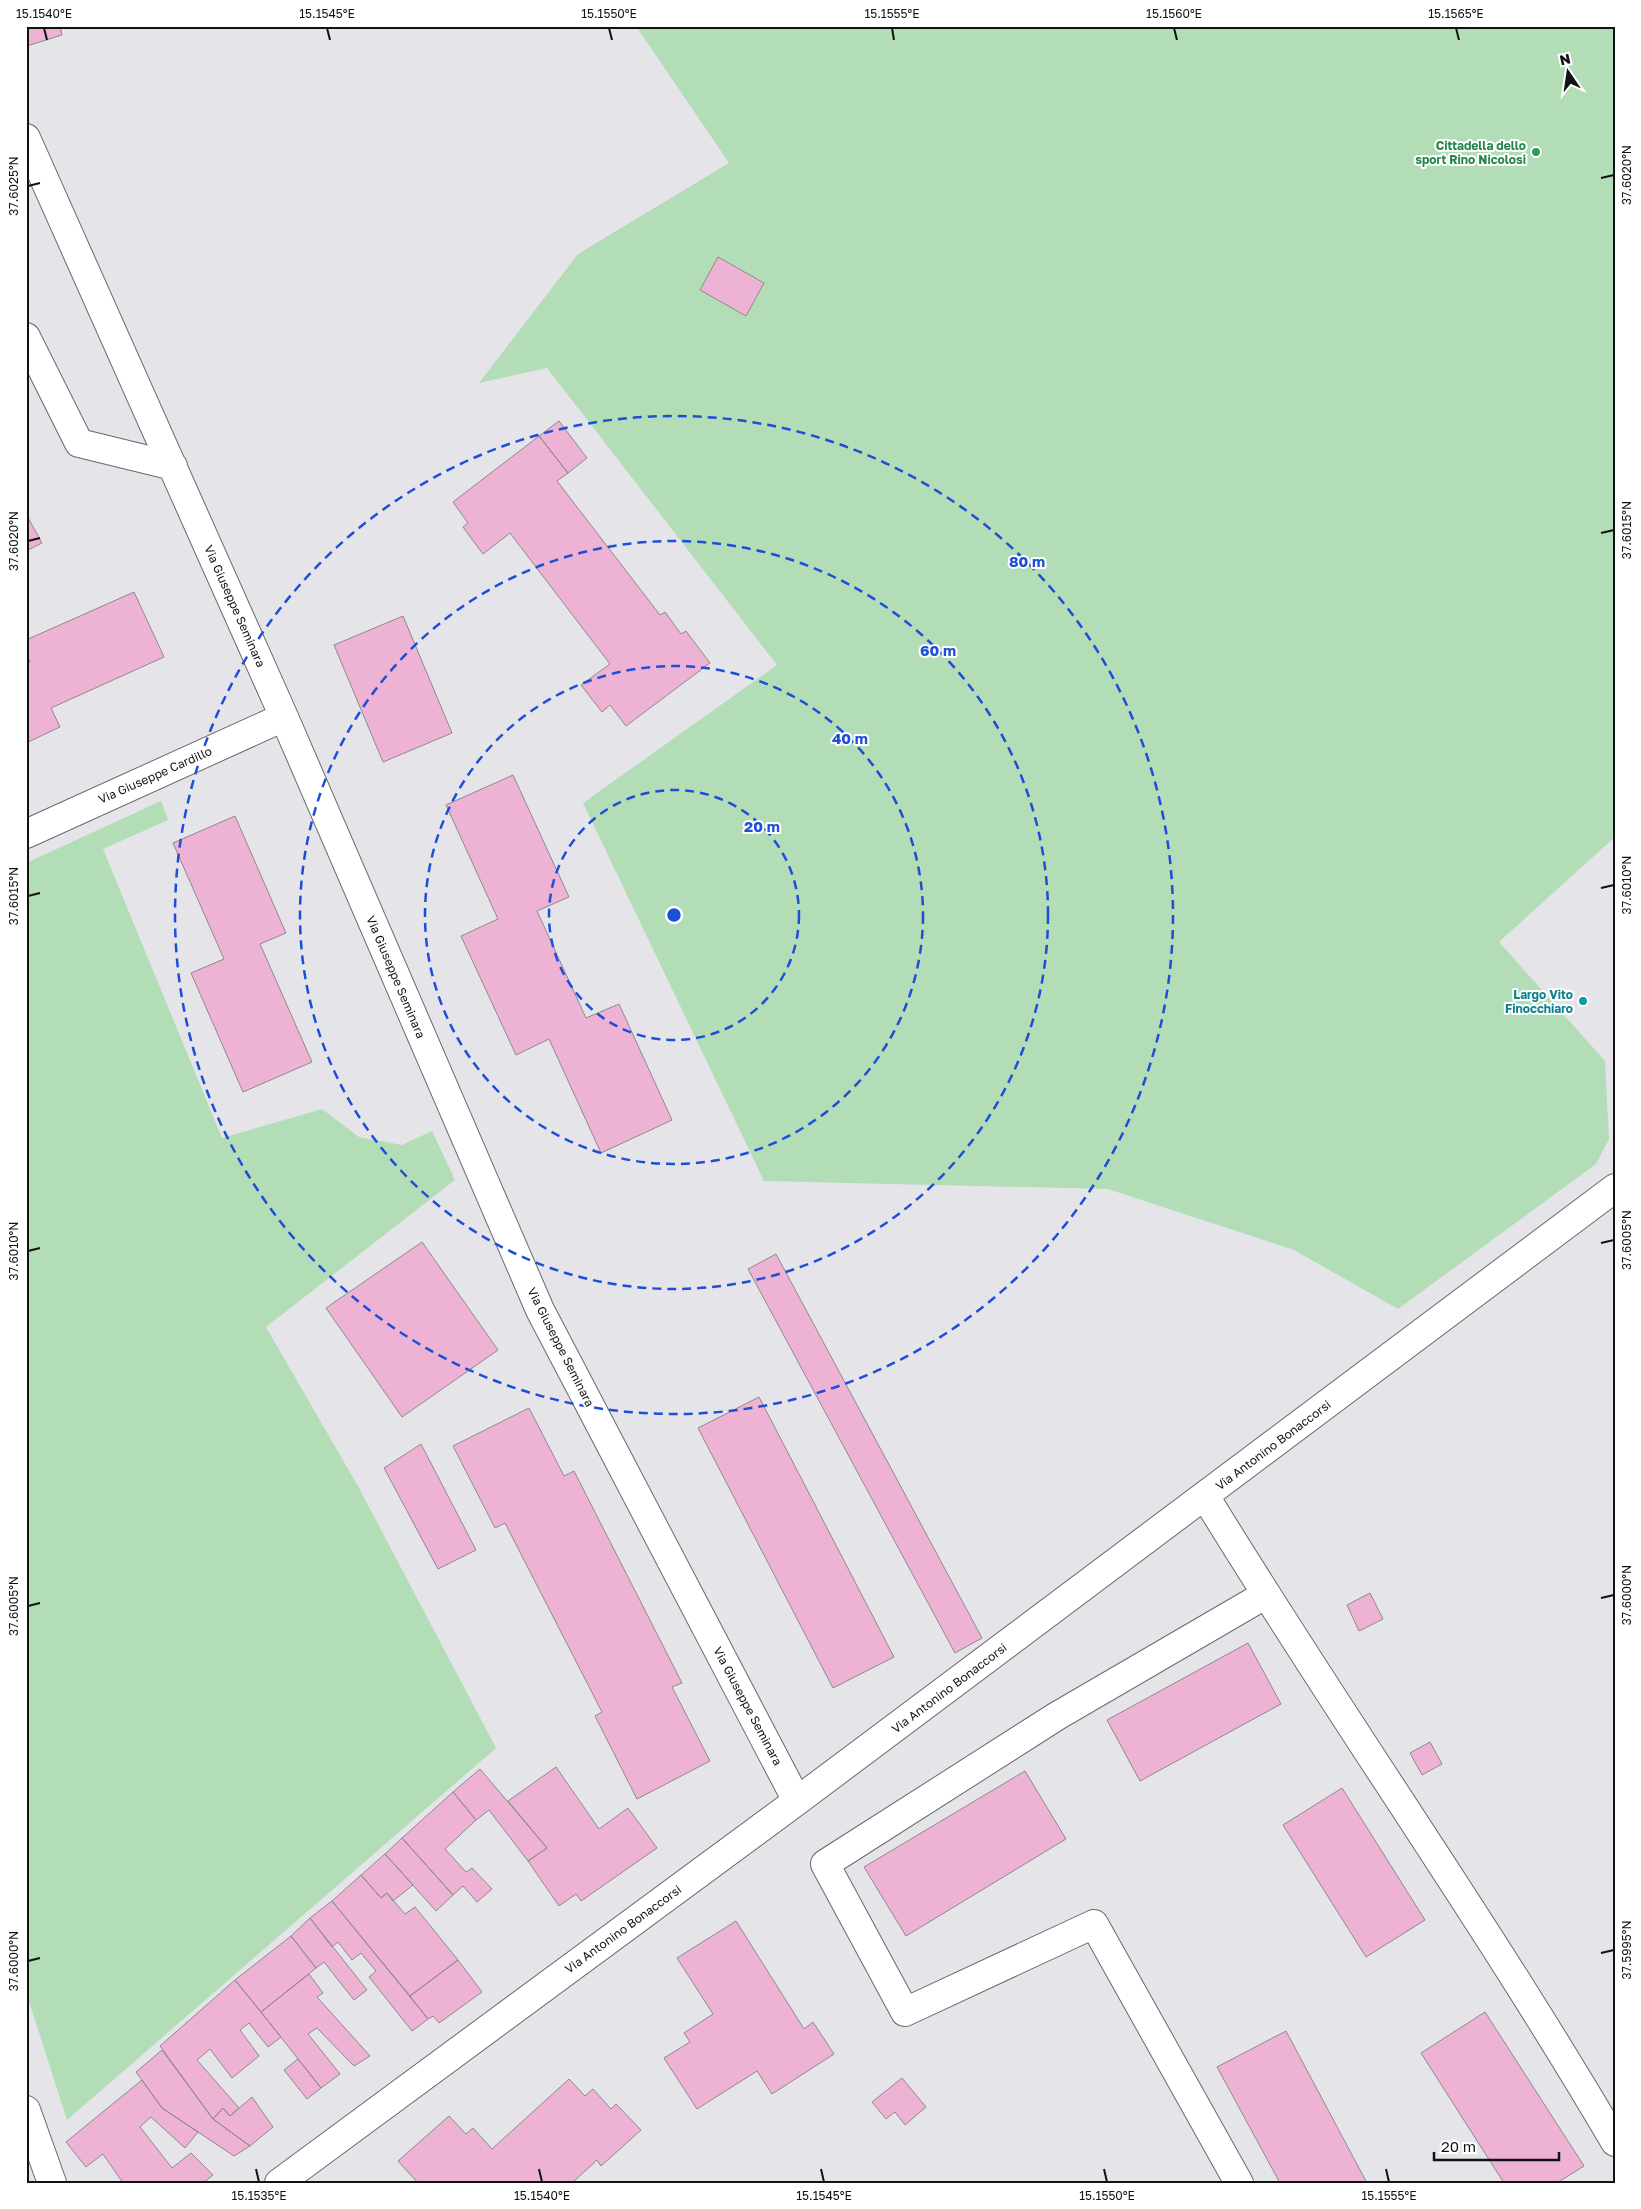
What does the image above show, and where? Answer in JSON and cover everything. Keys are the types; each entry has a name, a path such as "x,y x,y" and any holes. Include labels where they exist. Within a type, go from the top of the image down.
{"street":[{"name":"Via Giuseppe Seminara","path":"26,138 284,717 540,1310 797,1801"},
{"path":"26,337 79,443 173,466"},
{"name":"Via Giuseppe Cardillo","path":"26,834 284,717"},
{"name":"Via Antonino Bonaccorsi","path":"279,2183 797,1801 1615,1188"},
{"path":"1205,1496 1265,1595 1559,2046 1615,2142"},
{"path":"1239,2183 1094,1924 905,2012 825,1864 1057,1716 1265,1595"},
{"path":"26,2110 52,2183"}],"green space":[{"path":"636,26 1615,26 1615,837 1499,942 1605,1061 1609,1139 1596,1164 1398,1309 1294,1250 1108,1189 764,1181 583,803 777,665 547,368 479,383 578,254 729,163"},
{"path":"161,801 168,820 103,849 222,1138 322,1109 359,1137 402,1145 432,1131 455,1180 266,1327 359,1488 496,1748 67,2120 26,1992 26,863"}],"building":[{"path":"26,26 60,26 62,35 27,46"},
{"path":"718,257 764,283 746,316 700,290"},
{"path":"559,421 587,458 568,473 539,436"},
{"path":"539,436 568,473 557,481 660,615 665,612 681,634 686,631 710,663 626,726 610,705 602,712 581,685 610,664 510,533 483,554 463,527 468,523 453,502"},
{"path":"26,514 42,543 26,551"},
{"path":"134,592 164,657 51,708 60,727 26,743 26,664 30,662 26,654 26,640"},
{"path":"403,616 452,733 383,762 334,645"},
{"path":"513,775 569,897 537,911 586,1018 619,1004 672,1120 601,1153 549,1039 516,1055 461,936 498,919 446,805"},
{"path":"235,816 286,933 260,944 312,1062 243,1092 191,973 224,959 173,843"},
{"path":"422,1242 498,1350 402,1417 326,1308"},
{"path":"776,1254 982,1638 955,1653 748,1269"},
{"path":"759,1397 894,1657 833,1688 698,1428"},
{"path":"529,1408 564,1476 574,1471 682,1683 672,1687 710,1761 637,1799 595,1716 602,1712 505,1523 495,1528 453,1446"},
{"path":"421,1444 476,1550 438,1569 384,1468"},
{"path":"1370,1593 1383,1619 1359,1631 1347,1605"},
{"path":"1248,1643 1281,1704 1140,1781 1107,1720"},
{"path":"1430,1742 1442,1764 1422,1775 1410,1753"},
{"path":"556,1767 599,1829 628,1808 657,1848 581,1901 576,1894 559,1906 528,1861 547,1848 508,1801"},
{"path":"480,1769 547,1848 528,1861 489,1810 476,1820 453,1792"},
{"path":"1025,1771 1066,1839 906,1936 864,1867"},
{"path":"1342,1788 1425,1920 1366,1957 1283,1825"},
{"path":"453,1792 476,1820 445,1849 466,1872 472,1868 492,1889 477,1902 463,1886 453,1895 402,1838"},
{"path":"402,1838 453,1895 436,1911 385,1854"},
{"path":"385,1854 413,1885 393,1901 387,1893 381,1898 361,1875"},
{"path":"361,1875 381,1898 387,1893 405,1914 415,1907 458,1960 410,1996 332,1901"},
{"path":"332,1901 428,2019 412,2031 369,1977 376,1971 361,1953 352,1960 338,1942 332,1947 310,1918"},
{"path":"310,1918 367,1990 354,2000 324,1962 316,1968 291,1936"},
{"path":"736,1921 804,2029 813,2022 834,2054 772,2094 757,2071 697,2109 664,2058 690,2042 684,2033 713,2014 677,1958"},
{"path":"291,1936 316,1968 261,2012 235,1980"},
{"path":"458,1960 482,1992 439,2023 433,2016 428,2019 410,1996"},
{"path":"309,1974 323,1993 317,1997 370,2056 354,2066 317,2028 308,2034 340,2074 321,2088 261,2012"},
{"path":"235,1980 281,2037 268,2047 249,2023 240,2030 259,2056 232,2078 210,2049 197,2060 239,2108 230,2116 223,2108 213,2119 160,2046"},
{"path":"1485,2012 1584,2166 1557,2183 1504,2183 1421,2053"},
{"path":"1286,2031 1367,2183 1280,2183 1217,2067"},
{"path":"162,2050 213,2119 250,2146 234,2156 162,2108 136,2072"},
{"path":"298,2059 321,2088 307,2099 284,2070"},
{"path":"902,2078 926,2107 905,2125 895,2112 886,2119 872,2102"},
{"path":"569,2079 585,2096 593,2089 611,2109 616,2104 641,2130 601,2166 597,2160 572,2183 418,2183 398,2161 449,2116 466,2134 473,2128 492,2149"},
{"path":"142,2080 162,2108 198,2132 185,2148 151,2117 140,2127 172,2168 191,2153 213,2175 203,2183 123,2183 103,2154 86,2167 66,2142"},
{"path":"252,2097 273,2127 250,2146 213,2119 223,2108 230,2116"}],"place":[{"name":"Cittadella dello sport Rino Nicolosi","path":"1536,152"},
{"name":"Largo Vito Finocchiaro","path":"1583,1001"}]}
